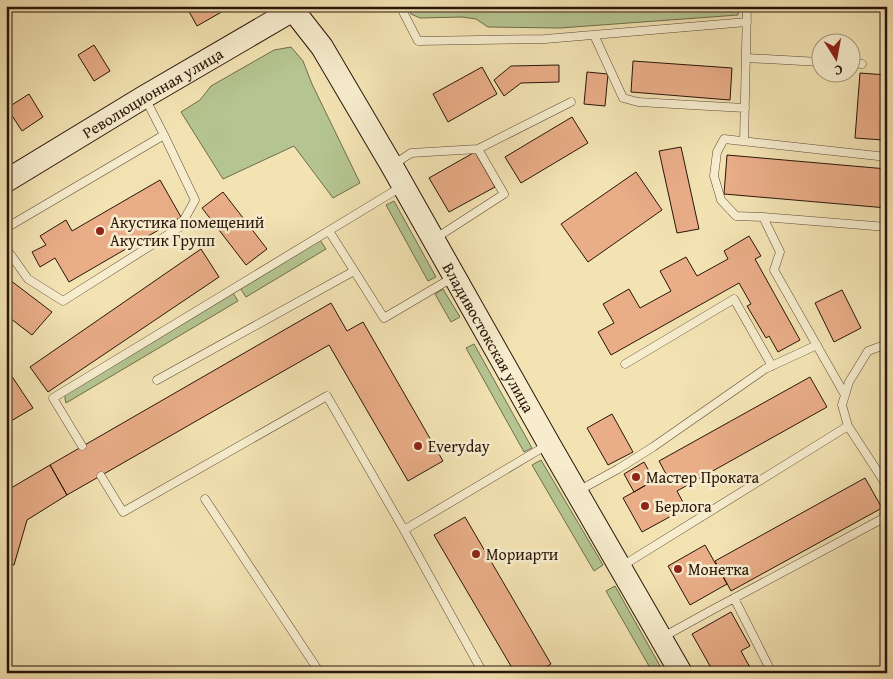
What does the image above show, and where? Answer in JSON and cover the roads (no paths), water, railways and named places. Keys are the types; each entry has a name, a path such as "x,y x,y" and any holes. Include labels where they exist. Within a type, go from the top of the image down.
{"street":[{"name":"Революционная улица","path":"6,181 295,8"},
{"name":"Владивостокская улица","path":"295,8 322,46 392,166 681,673"}],"lane":[{"path":"400,6 418,41 545,38 747,22"},
{"path":"744,141 747,6"},
{"path":"594,35 623,98 638,102 745,108"},
{"path":"746,58 810,61"},
{"path":"6,248 28,279 63,301 180,227 195,200 144,97"},
{"path":"392,166 411,153 478,150 571,102"},
{"path":"6,228 164,135"},
{"path":"887,157 724,139 717,152 714,176 722,200 736,216 887,227"},
{"path":"433,239 504,194 478,150"},
{"path":"82,446 53,398 402,186"},
{"path":"763,217 780,252 774,270 845,396"},
{"path":"329,230 384,318 454,276"},
{"path":"157,380 354,271"},
{"path":"625,364 734,298 772,366"},
{"path":"887,344 868,351 848,382 842,405 848,426 887,486"},
{"path":"577,491 618,469 646,451 765,369 817,345"},
{"path":"101,476 123,512 327,396 484,673"},
{"path":"620,567 848,426"},
{"path":"404,530 549,444"},
{"path":"205,499 320,673"},
{"path":"662,638 882,519 887,511"},
{"path":"882,519 887,527"},
{"path":"734,598 772,673"}],"place":[{"name":"Акустика помещений Акустик Групп","path":"100,231"},
{"name":"Everyday","path":"418,446"},
{"name":"Мастер Проката","path":"636,477"},
{"name":"Берлога","path":"645,506"},
{"name":"Мориарти","path":"476,554"},
{"name":"Монетка","path":"678,569"}]}
